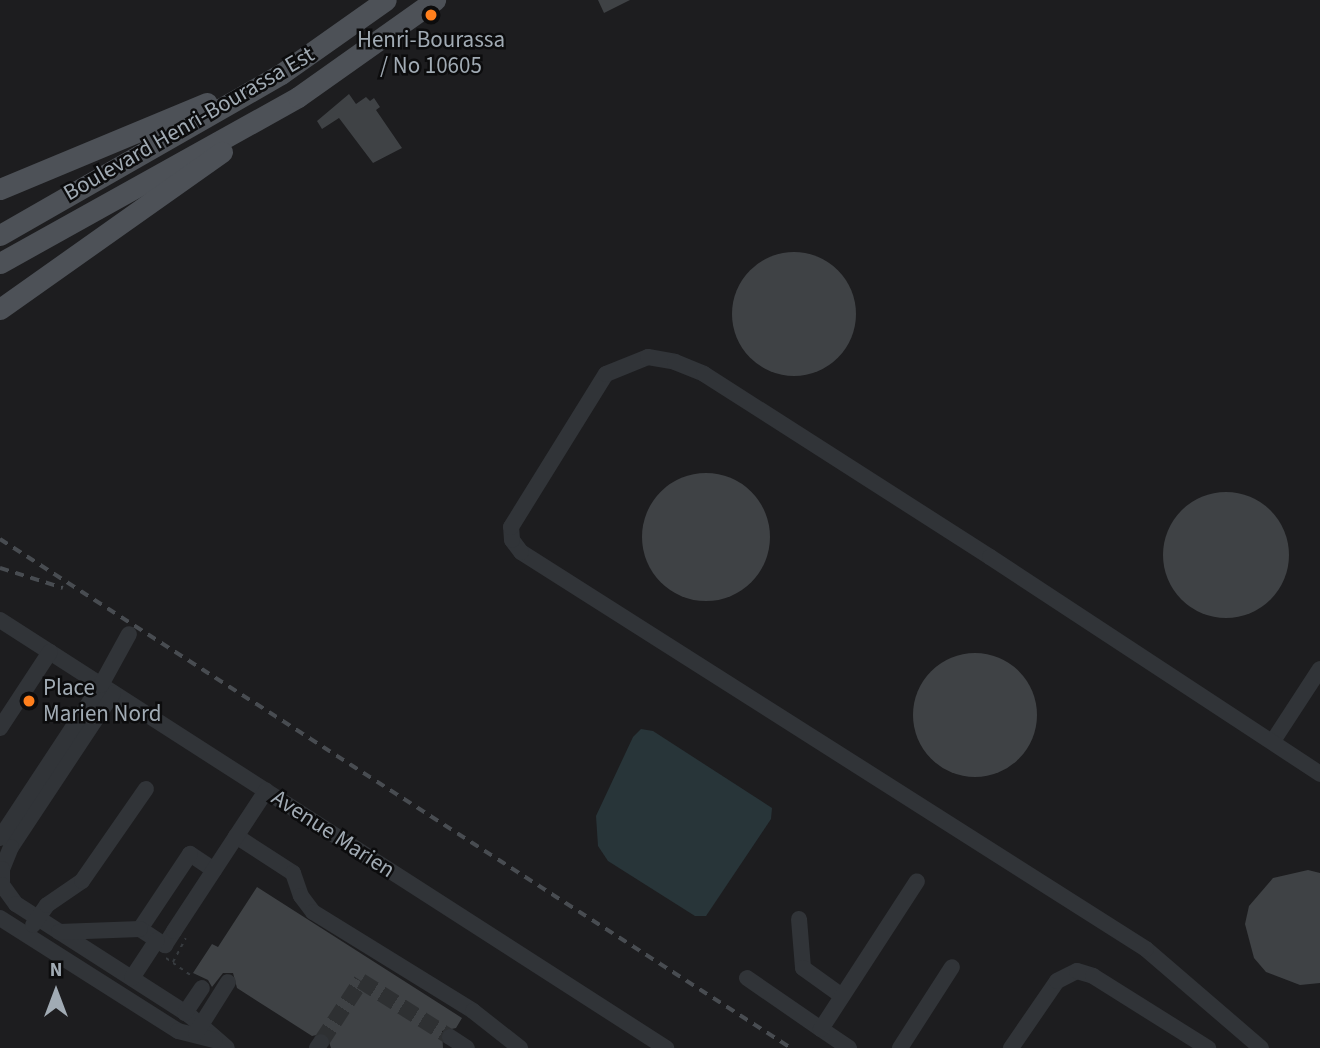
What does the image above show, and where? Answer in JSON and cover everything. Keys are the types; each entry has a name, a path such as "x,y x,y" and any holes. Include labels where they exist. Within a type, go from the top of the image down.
{"main road":[{"name":"Boulevard Henri-Bourassa Est","path":"0,235 281,74 386,0"},
{"name":"Boulevard Henri-Bourassa Est","path":"0,263 298,97 435,0"},
{"path":"0,189 281,74"},
{"path":"0,309 298,97"}],"street":[{"path":"1261,1048 1146,949 521,552 512,540 511,527 606,374 637,359 675,362 721,385 1273,740 1320,774"},
{"name":"Avenue Marien","path":"0,620 666,1048"},
{"path":"129,634 107,689 11,847 2,869 5,892 37,918 185,1013 197,1031 221,1044"},
{"path":"0,728 50,652"},
{"path":"1273,740 1320,669"},
{"path":"0,838 107,689"},
{"path":"26,936 37,918 82,881 146,789"},
{"path":"59,932 140,929 164,945 266,791"},
{"path":"236,836 293,873 301,896 313,912 473,1011 520,1048"},
{"path":"140,929 190,854 214,870"},
{"path":"821,1028 917,881"},
{"path":"0,918 178,1031 197,1031"},
{"path":"799,919 803,968 842,996"},
{"path":"132,978 157,940"},
{"path":"901,1048 953,967"},
{"path":"1011,1048 1057,981 1077,971 1093,976 1208,1048"},
{"path":"747,978 849,1048"},
{"path":"185,1013 199,982"},
{"path":"197,1031 228,982"},
{"path":"450,1037 467,1048"}],"path":[{"path":"173,963 188,939"},
{"path":"162,956 199,982"}],"shaded area":[{"path":"0,0 1320,0 1320,1048 0,1048"},
{"path":"641,729 653,731 772,808 771,819 706,916 695,916 608,861 598,846 596,816 633,737"}],"building":[{"path":"598,0 630,0 604,13"},
{"path":"349,94 356,104 366,97 370,101 374,98 380,107 376,110 402,148 373,163 339,118 322,129 317,121"},
{"path":"794,252 818,257 838,270 851,290 856,314 851,338 838,358 818,371 794,376 770,371 750,358 737,338 732,314 737,290 750,270 770,257"},
{"path":"706,473 731,478 751,492 765,512 770,537 765,562 751,582 731,596 706,601 681,596 661,582 647,562 642,537 647,512 661,492 681,478"},
{"path":"1226,492 1250,497 1270,511 1284,531 1289,555 1284,579 1270,599 1250,613 1226,618 1202,613 1182,599 1168,579 1163,555 1168,531 1182,511 1202,497"},
{"path":"975,653 999,657 1019,671 1033,691 1037,715 1033,739 1019,759 999,773 975,777 951,773 931,759 917,739 913,715 917,691 931,671 951,657"},
{"path":"1308,870 1320,873 1320,983 1300,985 1266,972 1254,958 1245,924 1249,906 1273,878"},
{"path":"257,887 462,1018 456,1028 442,1031 443,1048 331,1048 326,1033 312,1036 237,988 233,973 223,973 212,987 208,980 193,973 212,944 218,947"}],"tunnel":[{"path":"321,1042 361,981 450,1037"}],"railway":[{"path":"0,539 791,1048"},
{"path":"0,568 63,588"}],"place":[{"name":"Henri-Bourassa / No 10605","path":"431,15"},
{"name":"Place Marien Nord","path":"29,701"}]}
